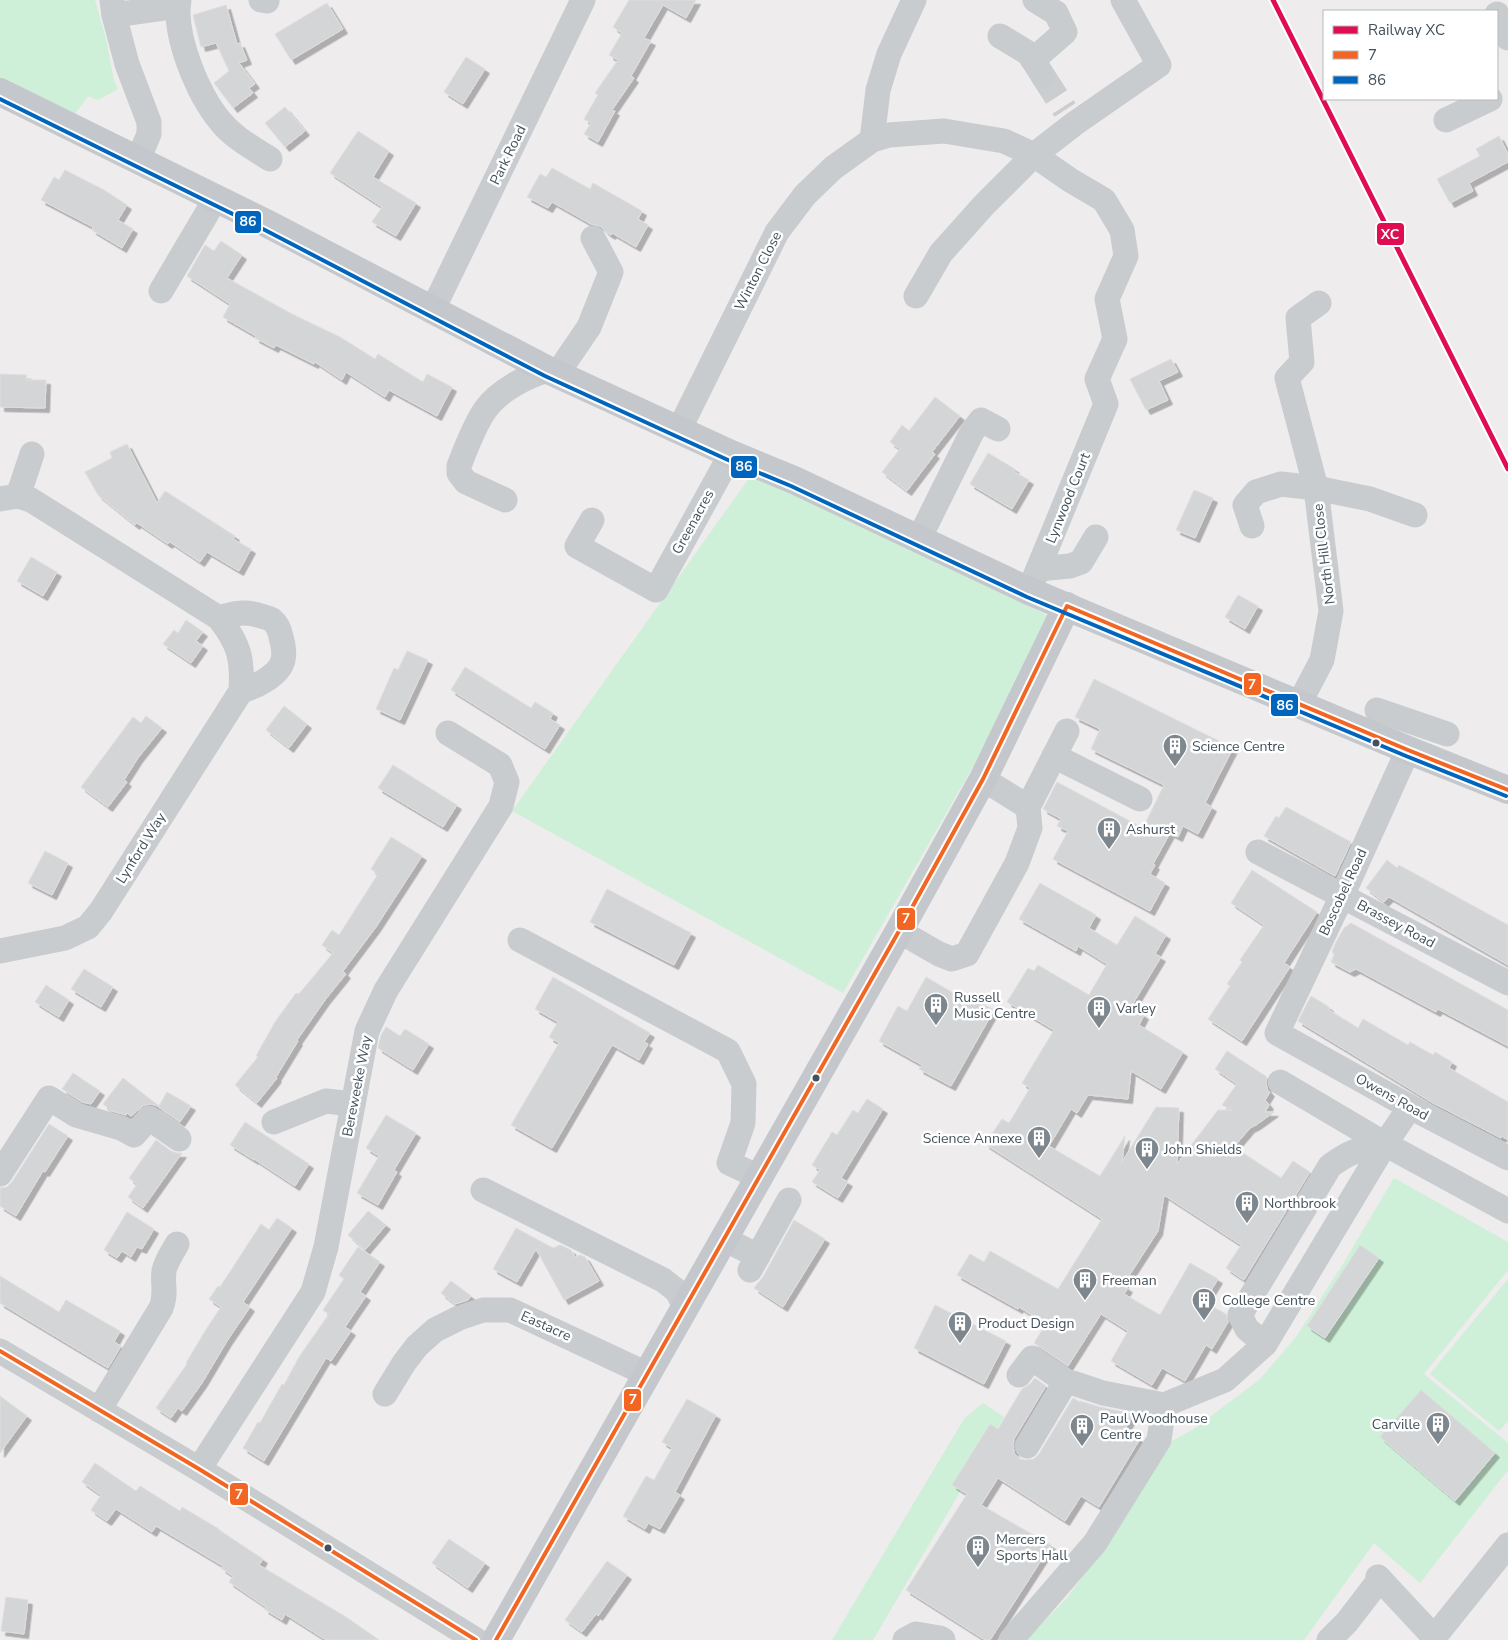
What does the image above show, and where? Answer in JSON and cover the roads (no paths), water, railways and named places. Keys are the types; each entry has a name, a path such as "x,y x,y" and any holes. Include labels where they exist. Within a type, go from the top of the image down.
{"main road":[{"path":"0,92 216,198 552,372 731,454 794,480 919,539 1034,580 1067,606 1398,746 1508,790"},
{"path":"496,1640 983,779 1067,606"}],"street":[{"name":"Park Road","path":"432,311 584,0"},
{"path":"872,140 878,90 889,54 914,0"},
{"path":"1000,36 1028,53 1038,68 1064,32 1056,13 1035,0"},
{"path":"916,296 940,253 1070,117 1159,65 1123,0"},
{"path":"138,160 149,134 149,122 128,64 113,8 178,3 180,31 186,55 207,102 221,122 237,138 270,159"},
{"path":"1498,17 1508,38"},
{"path":"1446,121 1488,100"},
{"name":"Winton Close","path":"679,430 777,232 805,195 833,168 872,140 888,135 944,131 1004,141 1034,155 1070,180 1104,200 1122,230 1126,256 1107,299 1115,338 1097,379 1106,404"},
{"path":"161,292 216,198"},
{"path":"505,500 466,482 458,473 459,466 475,429 485,410 492,402 532,375 552,372 589,327 611,272 593,238"},
{"name":"North Hill Close","path":"1299,704 1322,660 1331,611 1316,488 1287,378 1302,362 1298,318 1319,303"},
{"name":"Lynwood Court","path":"1034,580 1106,404"},
{"path":"919,539 972,432 982,420 998,430"},
{"path":"32,454 9,498 31,500 219,618 230,633 240,655 241,690 252,688 273,674 283,661 284,645 279,630 272,620 251,613 235,612 219,618"},
{"name":"Greenacres","path":"592,520 577,546 656,590 731,454"},
{"name":"North Hill Close","path":"1252,526 1245,505 1256,492 1281,484 1316,488 1370,499 1414,515"},
{"path":"1034,580 1081,562 1096,537"},
{"name":"Lynford Way","path":"0,951 64,938 88,927 102,911 241,690"},
{"name":"Boscobel Road","path":"1277,1033 1342,896 1398,746 1388,714 1447,734"},
{"path":"898,931 939,954 952,959 968,954 1017,863 1030,828 1028,807 1067,731"},
{"name":"Bereweeke Way","path":"199,1469 313,1292 326,1247 367,1032 386,990 501,806 507,782 500,765 448,733"},
{"path":"1054,756 1140,798"},
{"path":"983,779 1028,807"},
{"name":"Brassey Road","path":"1258,852 1508,983"},
{"path":"520,940 728,1051 744,1084 743,1123 729,1162 759,1177"},
{"name":"Owens Road","path":"1277,1033 1410,1107 1508,1158"},
{"path":"1280,1082 1385,1144 1508,1212"},
{"path":"0,1174 49,1098 76,1115 121,1128 134,1136 148,1118 179,1139"},
{"path":"274,1122 326,1101 353,1104"},
{"path":"1019,1375 1032,1358 1067,1383 1073,1383 1103,1393 1164,1405 1225,1380 1265,1344 1385,1144 1410,1107"},
{"path":"1265,1344 1247,1329 1240,1315 1330,1166 1345,1155 1366,1150 1370,1152 1385,1144"},
{"path":"483,1190 664,1280 677,1291 685,1307"},
{"path":"724,1239 754,1263 783,1210 744,1204"},
{"path":"99,1410 161,1308 165,1298 164,1272 167,1261 177,1244"},
{"name":"Eastacre","path":"385,1394 417,1346 434,1330 459,1318 483,1310 510,1310 647,1374"},
{"path":"3,1360 99,1410 199,1469 476,1640"},
{"path":"1027,1446 1063,1386 1067,1383"},
{"path":"1011,1640 1095,1542 1159,1440 1164,1405"},
{"path":"1328,1640 1347,1622 1379,1578 1433,1638 1508,1545"},
{"path":"905,1640 916,1634 943,1640"}],"tunnel":[{"path":"1043,76 1065,110"}],"rail line":[{"name":"XC","path":"1273,0 1323,100"},
{"name":"XC","path":"1323,100 1508,469"}],"place":[{"name":"Science Centre","path":"1175,767"},
{"name":"Ashurst","path":"1109,850"},
{"name":"Russell Music Centre","path":"936,1026"},
{"name":"Varley","path":"1099,1029"},
{"name":"Science Annexe","path":"1039,1159"},
{"name":"John Shields","path":"1147,1170"},
{"name":"Northbrook","path":"1247,1224"},
{"name":"Freeman","path":"1085,1301"},
{"name":"College Centre","path":"1204,1321"},
{"name":"Product Design","path":"960,1344"},
{"name":"Carville","path":"1438,1445"},
{"name":"Paul Woodhouse Centre","path":"1082,1447"},
{"name":"Mercers Sports Hall","path":"978,1568"}]}
